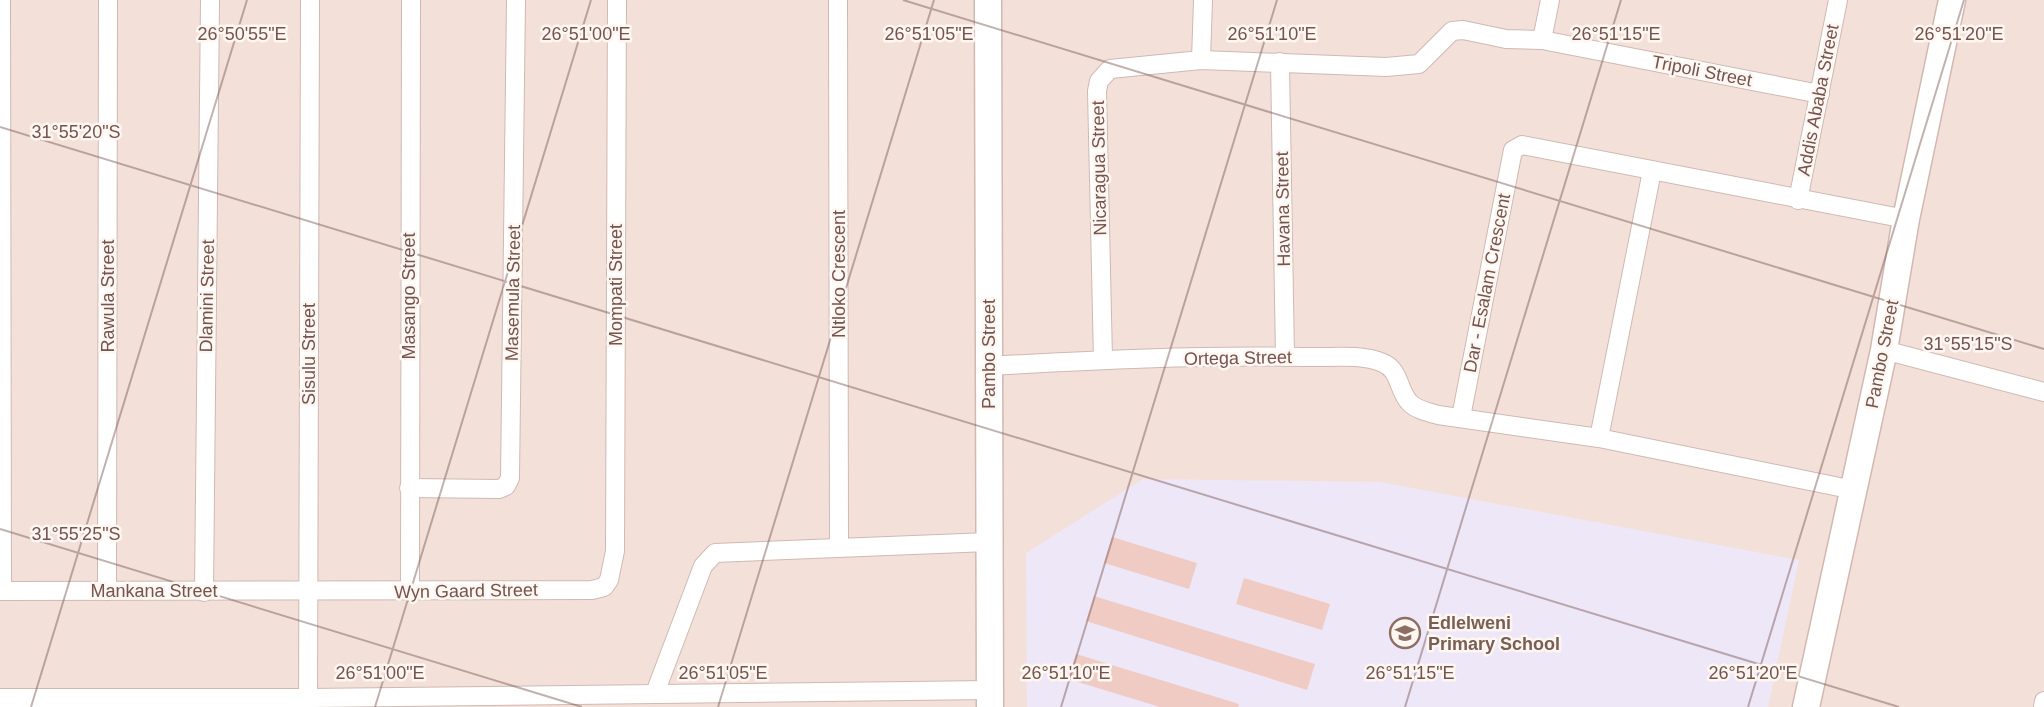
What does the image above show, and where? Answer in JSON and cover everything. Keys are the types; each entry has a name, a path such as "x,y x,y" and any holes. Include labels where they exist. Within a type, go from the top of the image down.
{"street":[{"path":"1,0 1,591"},
{"name":"Rawula Street","path":"107,0 107,591"},
{"name":"Dlamini Street","path":"204,592 210,0"},
{"name":"Sisulu Street","path":"308,702 310,0"},
{"name":"Masango Street","path":"410,592 411,0"},
{"name":"Masemula Street","path":"409,488 499,489 506,486 510,478 516,0"},
{"name":"Mompati Street","path":"612,570 615,551 617,0"},
{"name":"Ntloko Crescent","path":"838,0 839,548"},
{"name":"Pambo Street","path":"988,0 990,699"},
{"path":"1201,60 1203,0"},
{"path":"1542,40 1550,0"},
{"name":"Addis Ababa Street","path":"1798,200 1838,0"},
{"name":"Pambo Street","path":"1806,707 1884,350 1906,219 1952,0"},
{"name":"Tripoli Street","path":"1280,62 1386,67 1414,65 1426,59 1445,36 1457,30 1506,39 1542,40 1820,94"},
{"name":"Nicaragua Street","path":"1103,359 1099,81 1110,69 1120,66 1201,60 1280,62"},
{"name":"Havana Street","path":"1280,62 1285,357"},
{"name":"Dar - Esalam Crescent","path":"1461,417 1513,150 1522,145 1906,219"},
{"path":"1599,438 1652,170"},
{"path":"1884,350 2044,392"},
{"name":"Ortega Street","path":"989,366 1103,359 1367,359 1385,363 1397,376 1409,402 1418,409 1438,415 1461,417"},
{"path":"1461,417 1599,438 1854,490"},
{"path":"655,693 703,566 715,553 989,542"},
{"name":"Wyn Gaard Street","path":"309,592 601,589 609,580 612,570"},
{"name":"Mankana Street","path":"1,591 309,592"},
{"path":"0,698 49,702 631,700 655,693 783,700 990,699"},
{"path":"2043,707 2044,701"}],"shaded area":[{"path":"0,0 2044,0 2044,707 0,707"},
{"name":"Edlelweni Primary School","path":"1143,479 1380,482 1799,560 1768,707 1027,707 1026,553"}],"building":[{"path":"1112,537 1197,563 1189,589 1104,563"},
{"path":"1244,578 1330,604 1322,630 1236,604"},
{"path":"1094,596 1315,664 1307,690 1086,621"},
{"path":"1076,654 1239,704 1238,707 1160,707 1068,679"}],"place":[{"name":"Edlelweni Primary School","path":"1405,633"}]}
